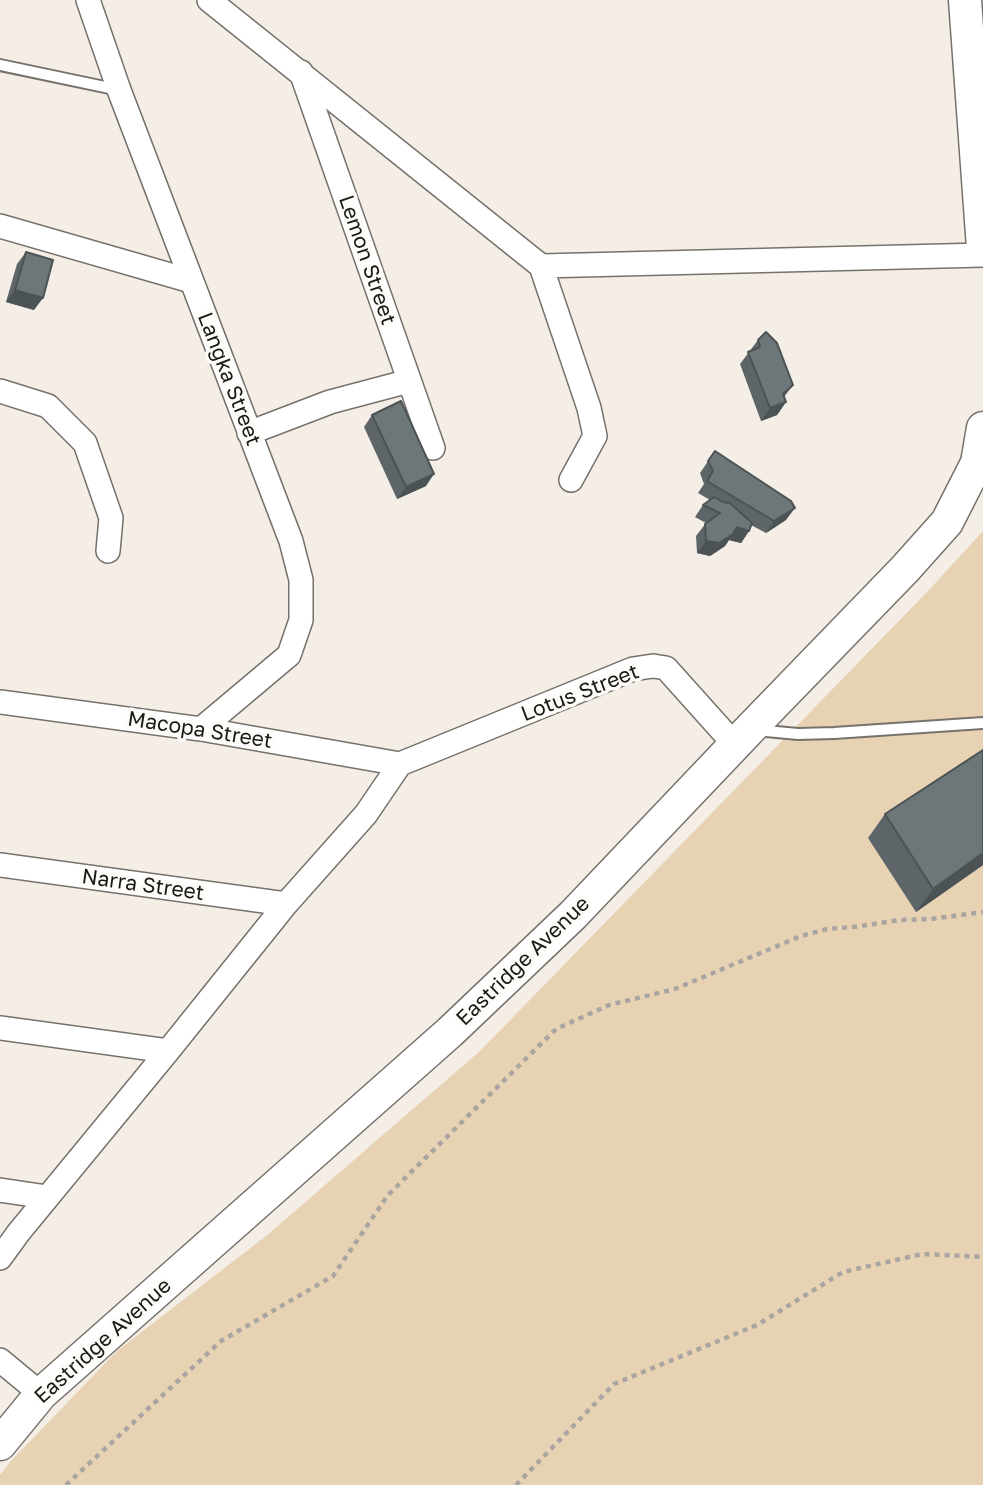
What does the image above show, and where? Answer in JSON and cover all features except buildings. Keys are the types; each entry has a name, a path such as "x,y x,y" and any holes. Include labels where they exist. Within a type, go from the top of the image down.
{"street":[{"name":"Langka Street","path":"88,0 118,90 291,541 301,580 301,620 289,655 201,729"},
{"path":"209,0 541,266 589,408 595,436 571,480"},
{"path":"965,0 983,248"},
{"name":"Lemon Street","path":"301,72 433,448"},
{"path":"0,226 191,281"},
{"path":"541,266 983,255"},
{"path":"250,433 330,402 409,381"},
{"path":"0,391 48,406 85,443 111,518 108,551"},
{"name":"Eastridge Avenue","path":"0,1444 41,1394 450,1032 573,915 947,522 977,463 983,428"},
{"name":"Lotus Street","path":"400,764 634,669 653,666 666,668 742,737"},
{"name":"Macopa Street","path":"0,702 201,729 400,764"},
{"path":"0,1258 286,904 366,814 400,764"},
{"name":"Narra Street","path":"0,865 286,904"},
{"path":"0,1028 167,1051"},
{"path":"0,1190 47,1197"},
{"path":"0,1360 41,1394"}],"lane":[{"path":"0,65 118,90"},
{"path":"742,737 983,723"}],"path":[{"path":"66,1485 221,1340 333,1276 388,1195 556,1029 609,1005 675,989 801,936 827,929 983,912"},
{"path":"516,1485 614,1384 757,1325 843,1272 922,1254 983,1258"}],"shaded area":[{"path":"983,531 983,1485 0,1485 0,1475 10,1462 117,1351 266,1236 480,1051 928,591"}]}
